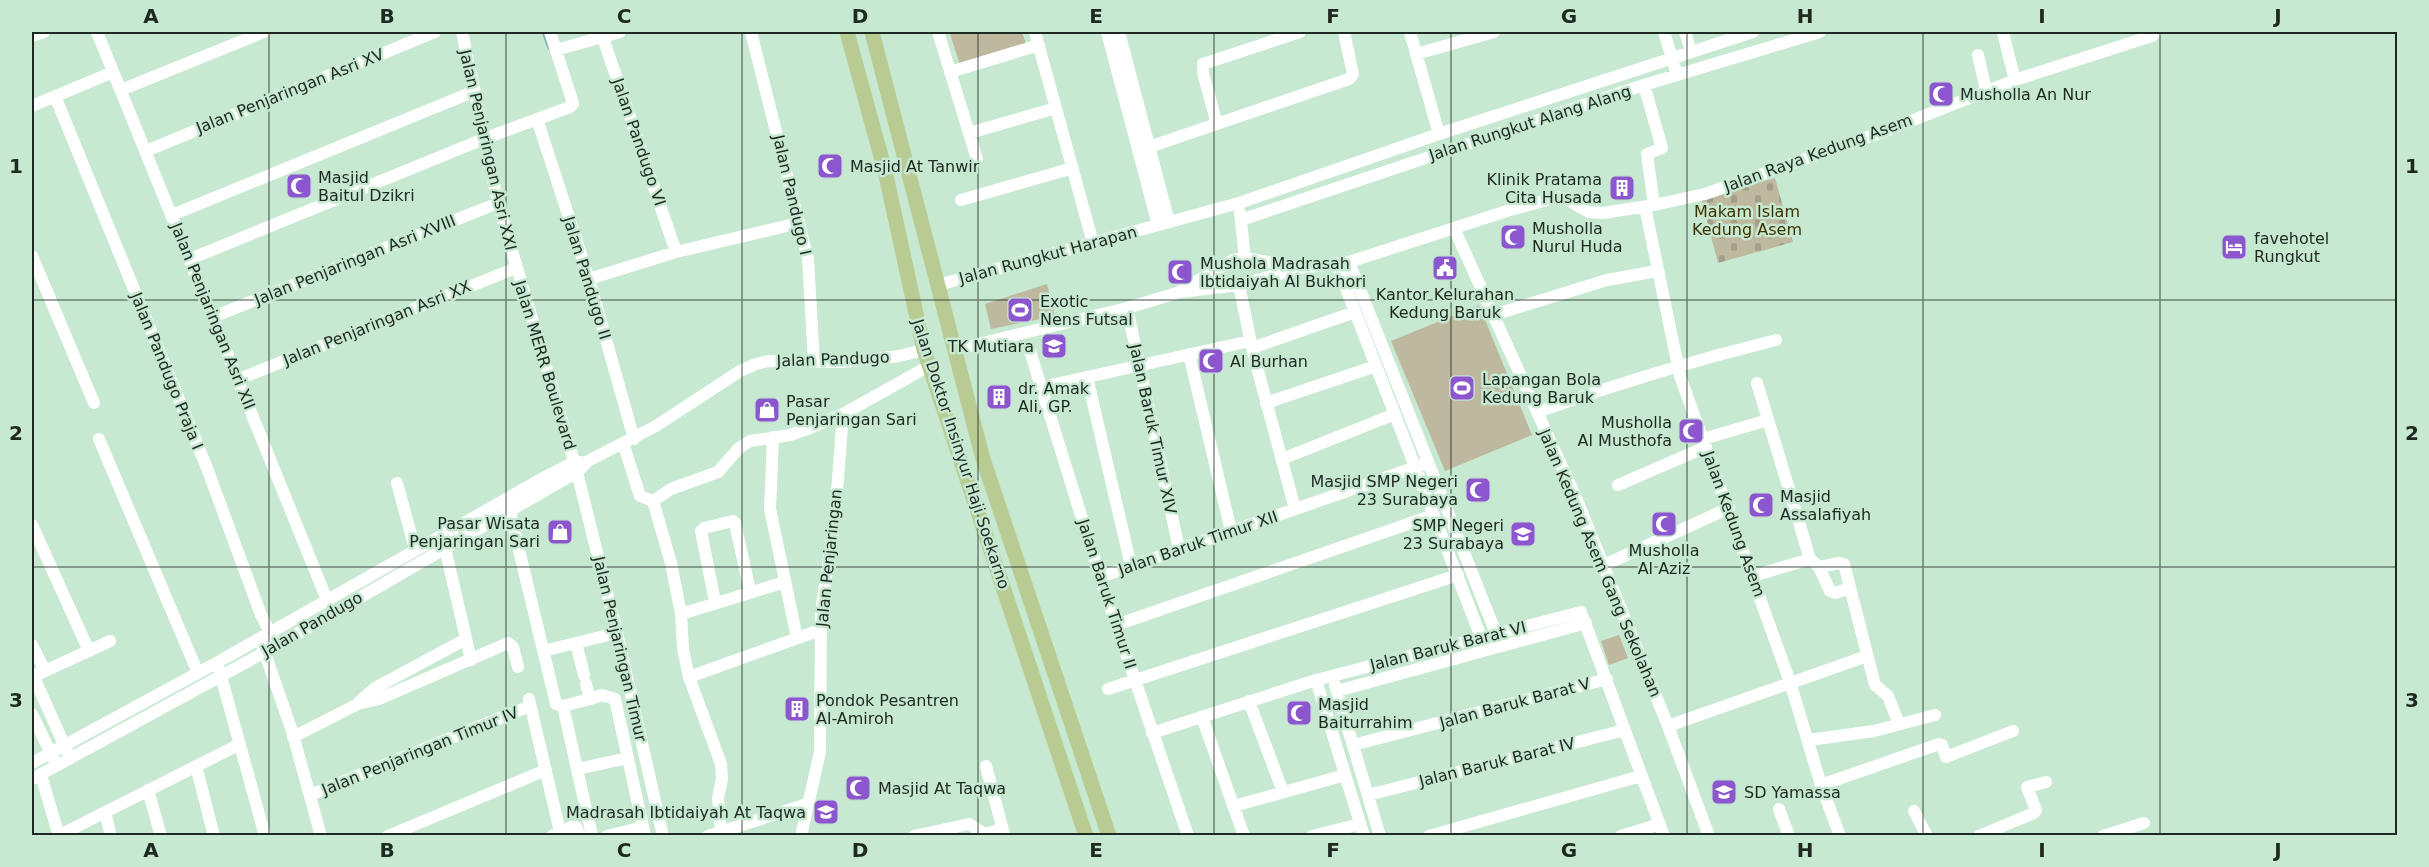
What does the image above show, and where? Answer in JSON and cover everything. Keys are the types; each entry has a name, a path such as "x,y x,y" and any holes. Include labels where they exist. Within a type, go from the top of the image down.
{"main road":[{"name":"Jalan Doktor Insinyur Haji Soekarno","path":"847,32 873,123 924,350 1086,836"},
{"name":"Jalan Doktor Insinyur Haji Soekarno","path":"872,32 983,459 1108,836"},
{"path":"864,88 869,92 878,91 885,81"},
{"path":"873,123 877,114 882,112 894,115"},
{"path":"998,570 1002,574 1013,573 1018,563"},
{"path":"1009,602 1016,593 1028,594"}],"street":[{"path":"32,36 44,32"},
{"name":"Jalan Penjaringan Asri XII","path":"97,32 327,600"},
{"path":"121,90 264,32"},
{"name":"Jalan Penjaringan Asri XV","path":"146,151 435,32"},
{"name":"Jalan Penjaringan Asri XXI","path":"462,32 498,203 516,268"},
{"path":"190,259 572,105 573,100 550,32"},
{"path":"556,50 602,34 620,32"},
{"name":"Jalan Pandugo I","path":"751,32 808,259 814,362"},
{"path":"938,32 977,159"},
{"path":"1035,32 1093,243"},
{"name":"Jalan Rungkut Harapan","path":"1107,32 1164,224"},
{"path":"1119,32 1149,147 1164,224"},
{"path":"1217,124 1203,73 1203,64 1300,32"},
{"path":"1149,147 1352,77 1344,32"},
{"path":"1410,32 1439,135"},
{"path":"1416,54 1494,32"},
{"path":"1664,32 1677,75"},
{"path":"1685,32 1691,51"},
{"name":"Jalan Rungkut Alang Alang","path":"1239,203 1671,57 1753,32"},
{"name":"Jalan Rungkut Alang Alang","path":"1241,220 1677,75 1820,32"},
{"name":"Jalan Raya Kedung Asem","path":"954,350 1027,342 1179,292 1239,285 1301,268 1343,263 1558,197 1596,213 1650,206 1725,188 1888,130 1986,90 2152,36 2156,32"},
{"path":"2004,33 2015,80"},
{"name":"Jalan Pandugo VI","path":"602,34 676,252"},
{"path":"950,72 1039,45"},
{"path":"1978,55 1986,90"},
{"path":"32,106 113,72"},
{"name":"Jalan Kedung Asem","path":"1644,86 1662,148 1647,154 1650,206 1657,271 1677,365 1790,682 1821,785 1840,835"},
{"path":"172,214 476,90"},
{"name":"Jalan Pandugo Praja I","path":"55,96 207,468 264,636 276,646"},
{"path":"969,133 1056,108"},
{"name":"Jalan Pandugo II","path":"537,118 589,279 640,496 653,501"},
{"path":"961,200 1073,168"},
{"name":"Jalan Penjaringan Asri XVIII","path":"213,317 498,203"},
{"path":"1239,203 1245,258"},
{"name":"Jalan Rungkut Harapan","path":"938,285 1239,203"},
{"path":"589,279 676,252 799,223"},
{"name":"Jalan Kedung Asem Gang Sekolahan","path":"1454,228 1577,500 1668,726 1709,836"},
{"path":"32,256 93,403"},
{"name":"Jalan Raya Kedung Asem","path":"1179,292 1223,264 1245,258 1301,268"},
{"path":"1343,263 1355,312 1486,650"},
{"path":"1343,263 1429,463 1501,646"},
{"name":"Jalan Penjaringan Asri XX","path":"239,379 516,268"},
{"name":"Jalan MERR Boulevard","path":"516,268 576,467"},
{"path":"1493,315 1607,280 1657,271"},
{"path":"1239,285 1251,344 1295,509"},
{"name":"Jalan Baruk Timur XIV","path":"1127,309 1179,549"},
{"path":"1042,387 1189,354 1251,344 1355,312"},
{"path":"1537,412 1677,365 1776,340"},
{"name":"Jalan Baruk Timur II","path":"1027,342 1100,577 1188,836"},
{"name":"Jalan Pandugo","path":"32,763 218,662 415,549 508,504 628,441 740,371 768,361 841,362 899,356 924,350"},
{"path":"1189,354 1231,531"},
{"path":"810,803 715,834 722,779 721,764 689,677 683,649 681,614 671,563 653,501 670,489 718,472 739,448 750,441 790,435 843,414 929,366"},
{"path":"1266,403 1376,366"},
{"path":"1087,377 1131,566"},
{"path":"1757,383 1815,563 1830,591 1850,588"},
{"name":"Jalan Penjaringan","path":"801,836 820,752 821,612 835,517 843,414"},
{"path":"1282,459 1395,414"},
{"path":"1618,485 1705,443 1768,420"},
{"path":"773,437 770,509 797,638"},
{"path":"99,439 198,673"},
{"name":"Jalan Baruk Timur XII","path":"1100,577 1429,463"},
{"name":"Jalan Penjaringan Timur","path":"576,467 617,633 663,836"},
{"path":"397,483 415,549"},
{"path":"508,504 556,704 563,706 602,695 610,695 615,699 644,831 607,836"},
{"name":"Jalan Pandugo","path":"36,777 276,646 445,548 508,504"},
{"path":"1602,566 1729,508"},
{"path":"1116,625 1434,515"},
{"path":"715,602 701,531 704,528 733,521 735,523 750,591"},
{"path":"32,525 89,651"},
{"path":"445,548 471,660"},
{"path":"1753,576 1815,563 1843,563 1875,685 1888,696 1899,724"},
{"path":"1108,689 1458,575"},
{"path":"681,614 784,582"},
{"path":"1583,617 1662,830 1621,836"},
{"name":"Jalan Baruk Barat VI","path":"1152,733 1332,675 1496,633 1583,617"},
{"name":"Jalan Baruk Barat VI","path":"1337,690 1501,646 1583,617"},
{"path":"689,677 820,630"},
{"path":"551,649 617,633"},
{"path":"264,636 265,652 293,737 321,836"},
{"path":"293,737 357,704 375,688 466,639"},
{"path":"35,674 110,641"},
{"path":"357,704 379,699 508,643 513,647 518,667"},
{"path":"576,643 590,699"},
{"path":"32,645 35,674 71,759"},
{"path":"1668,726 1867,656"},
{"path":"218,662 265,836"},
{"path":"1332,675 1380,836"},
{"name":"Jalan Baruk Barat V","path":"1353,746 1607,679"},
{"path":"1312,836 1362,830 1316,680"},
{"path":"1249,701 1282,792"},
{"name":"Jalan Penjaringan Timur IV","path":"310,795 530,702 546,770 556,834"},
{"path":"563,706 592,836"},
{"path":"32,714 58,766"},
{"path":"1809,740 1874,731 1935,715"},
{"path":"1202,717 1244,836"},
{"name":"Jalan Baruk Barat IV","path":"1368,795 1625,729"},
{"path":"1821,785 1939,744 1942,745 1946,757 2013,731"},
{"path":"36,777 59,835 240,744"},
{"path":"577,769 628,758"},
{"path":"196,766 214,836"},
{"path":"914,836 969,824 985,834 1003,832 986,766"},
{"path":"388,836 546,770"},
{"path":"1234,806 1345,775"},
{"path":"1429,836 1641,776"},
{"path":"1979,836 2035,813 2027,787 2046,782"},
{"path":"148,790 161,836"},
{"path":"1779,808 1789,836"},
{"path":"1914,811 1927,836"},
{"path":"105,812 111,836"},
{"path":"2103,836 2128,832 2144,824"},
{"path":"556,834 571,827 576,827 579,833"}],"green space":[{"path":"957,32 1022,32 1026,44 960,65 950,34"},
{"name":"Makam Islam Kedung Asem","path":"1775,178 1793,242 1718,263 1701,198"},
{"name":"Exotic Nens Futsal","path":"1047,284 1055,316 991,329 985,304"},
{"name":"Lapangan Bola Kedung Baruk","path":"1479,305 1532,435 1445,471 1391,341"},
{"path":"1619,635 1628,658 1609,665 1601,641"}],"waterway":[{"path":"543,32 549,48"}],"place":[{"name":"Musholla An Nur","path":"1941,94"},
{"name":"Masjid At Tanwir","path":"830,166"},
{"name":"Masjid Baitul Dzikri","path":"299,186"},
{"name":"Klinik Pratama Cita Husada","path":"1622,188"},
{"name":"Musholla Nurul Huda","path":"1513,237"},
{"name":"favehotel Rungkut","path":"2234,247"},
{"name":"Kantor Kelurahan Kedung Baruk","path":"1445,268"},
{"name":"Mushola Madrasah Ibtidaiyah Al Bukhori","path":"1180,272"},
{"name":"Exotic Nens Futsal","path":"1020,310"},
{"name":"TK Mutiara","path":"1054,346"},
{"name":"Al Burhan","path":"1211,361"},
{"name":"Lapangan Bola Kedung Baruk","path":"1462,388"},
{"name":"dr. Amak Ali, GP.","path":"999,397"},
{"name":"Pasar Penjaringan Sari","path":"767,410"},
{"name":"Musholla Al Musthofa","path":"1691,431"},
{"name":"Masjid SMP Negeri 23 Surabaya","path":"1478,490"},
{"name":"Masjid Assalafiyah","path":"1761,505"},
{"name":"Musholla Al Aziz","path":"1664,524"},
{"name":"Pasar Wisata Penjaringan Sari","path":"560,532"},
{"name":"SMP Negeri 23 Surabaya","path":"1523,534"},
{"name":"Pondok Pesantren Al-Amiroh","path":"797,709"},
{"name":"Masjid Baiturrahim","path":"1299,713"},
{"name":"Masjid At Taqwa","path":"858,788"},
{"name":"SD Yamassa","path":"1724,792"},
{"name":"Madrasah Ibtidaiyah At Taqwa","path":"826,812"}]}
